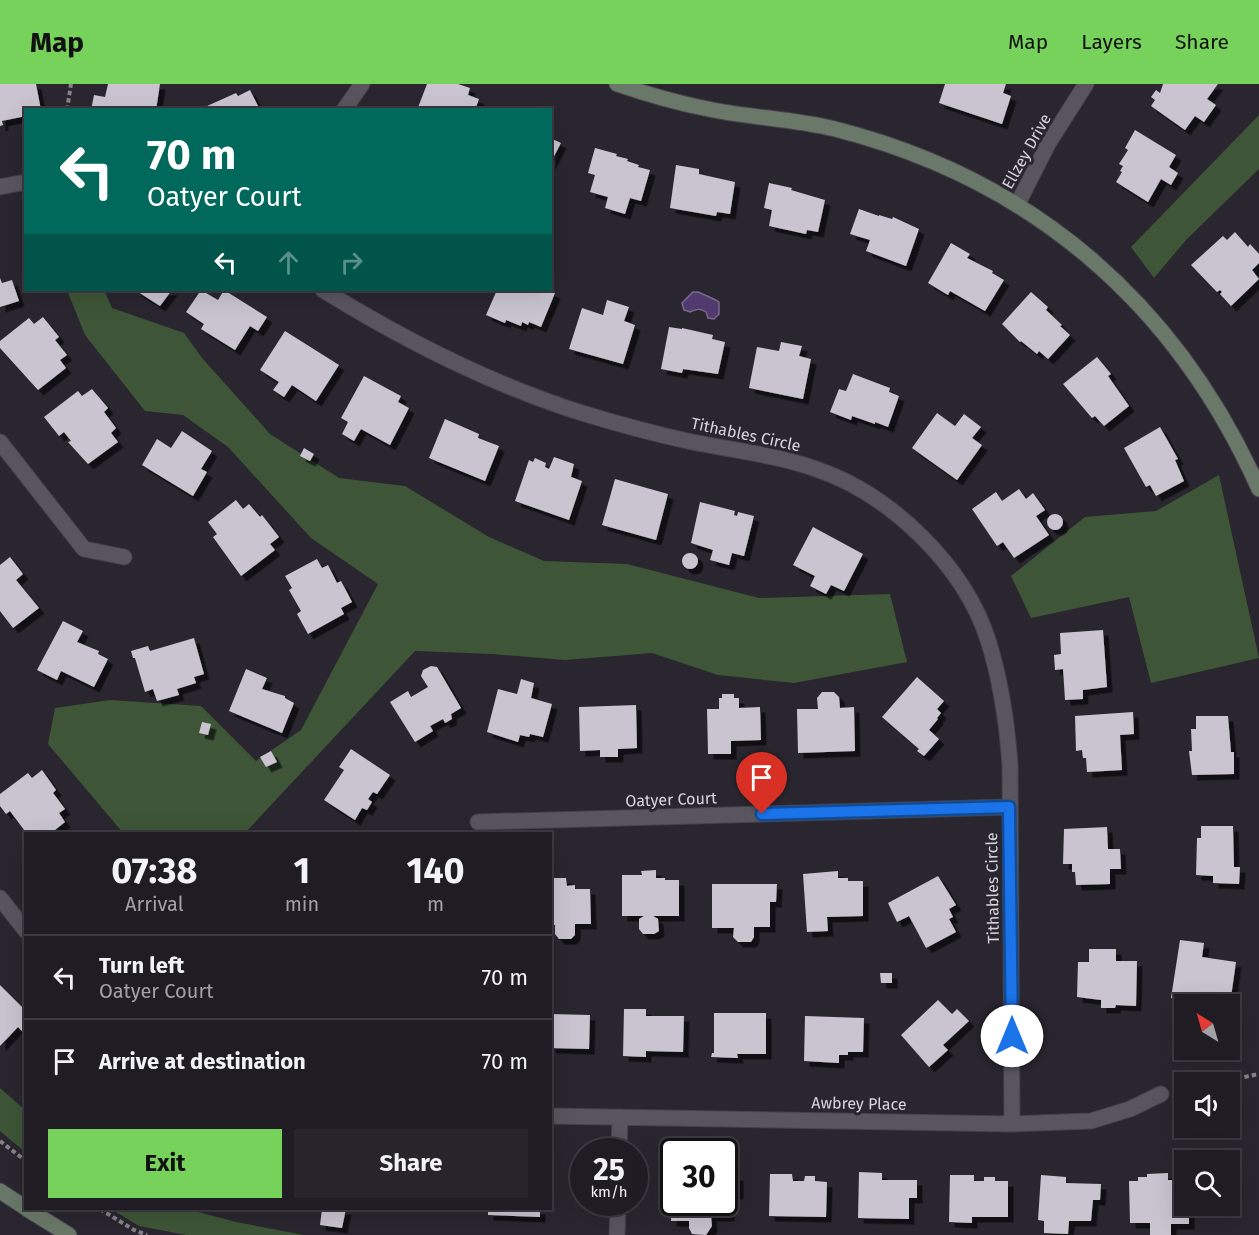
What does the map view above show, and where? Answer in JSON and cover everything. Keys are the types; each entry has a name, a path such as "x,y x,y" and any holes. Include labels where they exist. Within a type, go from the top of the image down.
{"street":[{"path":"345,108 362,84"},
{"path":"617,84 653,96 715,111 788,120 883,142 958,172 1017,205 1063,236 1109,274 1161,328 1205,388 1224,419 1259,489"},
{"name":"Ellzey Drive","path":"1017,205 1048,144 1086,84"},
{"path":"0,187 24,182"},
{"name":"Tithables Circle","path":"325,291 421,346 474,371 581,413 655,434 780,458 818,469 848,482 895,513 928,543 962,587 988,639 1007,723 1010,765 1012,1124"},
{"path":"0,442 84,549 124,557"},
{"name":"Oatyer Court","path":"478,822 1009,807"},
{"path":"0,898 24,928"},
{"name":"Awbrey Place","path":"552,1116 1012,1124 1091,1121 1130,1109 1161,1094"},
{"path":"619,1138 620,1117"},
{"path":"0,1191 24,1207"},
{"path":"29,1210 69,1235"},
{"path":"617,1235 618,1216"}],"path":[{"path":"67,108 71,84"},
{"path":"1240,1078 1259,1074"},
{"path":"0,1141 24,1159"},
{"path":"102,1210 134,1230 147,1235"}],"green space":[{"path":"1259,115 1259,169 1186,240 1154,278 1131,247"},
{"path":"67,291 104,291 112,308 184,333 202,358 270,434 339,478 405,486 489,537 544,561 627,564 759,598 890,594 907,662 794,683 718,675 652,653 565,660 415,651 246,832 122,832 48,744 55,708 110,700 201,706 256,761 301,730 378,584 311,538 228,447 183,415 145,411 85,335"},
{"path":"1219,475 1259,658 1151,683 1129,597 1031,618 1011,576 1085,517 1156,511"},
{"path":"0,1088 24,1109 24,1151 0,1131"},
{"path":"113,1210 191,1210 236,1222 304,1235 186,1235 139,1226"}],"shaded area":[{"path":"693,292 719,302 719,314 714,319 708,318 706,312 702,310 690,312 684,310 682,303"}],"building":[{"path":"0,84 36,84 41,108 24,108 24,116 2,121 3,125 0,126"},
{"path":"108,84 160,84 156,108 91,108 94,95 105,97"},
{"path":"427,84 458,84 470,88 468,95 479,99 476,108 418,108"},
{"path":"945,84 1006,84 1003,93 1011,96 1002,124 939,103"},
{"path":"1163,84 1218,84 1207,99 1216,105 1204,122 1195,116 1185,130 1151,106 1155,100 1151,97 1156,90 1160,93"},
{"path":"250,90 259,108 208,108 207,106 236,93 238,96"},
{"path":"1135,130 1176,155 1169,167 1178,173 1171,185 1161,179 1148,202 1116,182 1123,166 1119,164 1128,150 1125,148"},
{"path":"552,139 561,143 552,160"},
{"path":"595,148 617,154 616,156 639,165 638,167 650,170 641,201 630,198 625,214 605,208 608,197 590,192 595,175 588,173"},
{"path":"676,165 699,169 699,174 735,182 730,214 717,212 716,216 670,208"},
{"path":"769,183 792,188 791,190 825,200 818,232 807,230 806,234 769,226 772,210 764,208"},
{"path":"859,209 879,216 892,219 893,217 919,229 906,266 866,251 870,240 850,234"},
{"path":"1235,232 1248,247 1250,244 1259,254 1259,263 1252,270 1259,279 1231,306 1220,294 1222,292 1220,290 1217,292 1191,265 1223,236 1227,240"},
{"path":"951,243 970,254 967,258 993,271 992,273 1004,280 985,311 950,291 948,295 928,283"},
{"path":"0,278 2,283 12,280 19,301 0,307"},
{"path":"137,291 171,291 160,306"},
{"path":"200,291 218,300 226,291 267,317 258,331 250,326 235,350 201,329 204,324 186,312"},
{"path":"497,291 555,293 541,327 529,322 528,325 522,322 521,326 506,320 505,323 486,315"},
{"path":"1031,292 1048,307 1046,310 1070,335 1048,359 1039,351 1037,354 1020,342 1002,324"},
{"path":"607,300 629,307 624,321 635,325 623,364 569,349 582,308 603,315"},
{"path":"43,317 59,337 55,340 67,355 60,360 66,368 38,390 0,348 0,341 29,318 34,324"},
{"path":"669,327 713,335 712,339 725,342 718,374 683,369 682,373 661,369"},
{"path":"285,331 339,365 316,401 292,385 284,397 273,390 279,382 260,370"},
{"path":"781,342 802,346 799,356 811,359 803,399 749,388 757,347 779,351"},
{"path":"1097,357 1111,374 1108,376 1129,406 1104,426 1095,416 1092,418 1063,384"},
{"path":"853,374 890,388 889,392 899,396 888,427 852,416 851,420 830,412 839,389 846,391"},
{"path":"364,376 401,396 398,402 409,408 390,445 361,429 354,441 342,434 348,422 341,418"},
{"path":"92,389 108,408 104,412 116,428 111,433 118,442 88,464 68,442 71,441 64,432 59,436 44,417 78,391 82,396"},
{"path":"937,413 955,426 964,414 981,427 972,438 982,445 957,480 912,448"},
{"path":"445,419 479,434 478,438 499,446 485,481 429,458"},
{"path":"1160,427 1178,459 1175,460 1184,481 1156,496 1150,485 1146,487 1124,448"},
{"path":"182,431 212,451 201,469 207,472 193,496 142,465 157,439 171,448"},
{"path":"304,448 314,454 310,461 300,456"},
{"path":"554,457 574,464 571,477 582,481 569,520 515,501 529,460 533,462 535,458 546,463 545,467 549,469"},
{"path":"615,479 668,494 656,540 602,525"},
{"path":"1019,489 1026,499 1033,493 1045,510 1036,516 1049,535 1014,558 1003,542 997,546 972,509 996,492 1002,501"},
{"path":"236,500 243,509 249,504 260,517 262,515 279,537 270,544 275,550 241,576 213,537 217,534 208,522"},
{"path":"700,502 735,511 734,515 737,516 738,512 754,516 744,556 732,553 729,565 710,560 713,550 691,543"},
{"path":"1055,514 1063,522 1055,530 1047,522"},
{"path":"813,527 863,554 844,591 831,585 826,594 810,586 815,576 793,565"},
{"path":"690,553 698,561 690,569 682,561"},
{"path":"10,557 23,574 16,580 39,608 13,628 0,611 0,565"},
{"path":"317,559 322,568 328,565 337,583 341,581 352,602 341,608 344,614 308,634 297,614 301,611 289,590 292,588 285,576"},
{"path":"63,621 83,631 77,642 99,651 98,654 108,659 94,687 61,671 57,680 37,670"},
{"path":"1103,630 1107,687 1083,690 1083,699 1065,700 1063,669 1055,670 1054,655 1061,654 1060,633"},
{"path":"194,638 204,674 194,677 196,683 177,689 179,695 157,701 153,689 145,692 131,651 148,646 150,651"},
{"path":"431,666 437,667 461,708 451,714 452,719 445,723 443,719 430,726 433,731 415,742 390,702 408,691 411,697 428,687 421,676 423,670"},
{"path":"246,669 267,678 262,689 285,696 294,703 282,733 229,711"},
{"path":"917,677 944,701 937,709 941,713 938,719 929,730 939,739 924,756 882,717"},
{"path":"521,679 534,683 531,698 552,704 543,737 530,734 529,737 520,735 518,742 487,732 498,689 517,694"},
{"path":"822,692 834,692 839,697 840,708 854,707 855,751 798,753 797,709 818,709 817,698"},
{"path":"722,694 734,694 734,698 739,698 739,708 760,707 761,740 731,741 731,754 708,754 707,709 719,709 719,698 722,698"},
{"path":"636,705 637,748 618,749 618,757 600,757 600,750 580,751 579,707"},
{"path":"1133,712 1134,734 1120,735 1122,770 1087,772 1086,758 1083,758 1082,750 1076,751 1075,716"},
{"path":"1196,716 1228,716 1231,752 1234,752 1234,774 1192,775 1189,751 1192,751 1191,729 1196,729"},
{"path":"202,722 211,724 208,735 199,733"},
{"path":"351,749 390,775 377,794 373,792 368,799 372,802 367,810 362,808 355,820 324,800 344,770 339,767"},
{"path":"271,751 277,762 266,767 260,757"},
{"path":"42,770 56,790 53,793 65,809 59,813 65,822 52,832 26,832 10,811 6,814 0,806 0,794 28,773 32,778"},
{"path":"1201,826 1233,826 1234,867 1240,867 1239,884 1213,883 1213,876 1196,875 1197,838 1201,838"},
{"path":"1107,827 1108,849 1120,849 1121,869 1110,869 1110,884 1076,885 1072,864 1063,864 1064,829"},
{"path":"656,870 656,878 679,880 679,916 653,916 658,919 659,931 654,934 643,934 639,929 639,919 644,916 622,916 622,875 642,875 641,871"},
{"path":"838,871 838,878 863,881 863,916 827,917 828,931 807,932 803,874"},
{"path":"938,876 956,905 949,909 953,917 949,919 956,932 926,948 909,916 897,922 888,903"},
{"path":"552,878 566,878 567,886 575,885 575,889 590,889 591,924 575,924 575,935 571,939 559,939 555,934 555,925 552,925"},
{"path":"712,884 777,884 776,902 770,902 770,927 754,927 754,937 751,942 738,942 733,937 734,928 712,928"},
{"path":"1180,940 1204,943 1202,957 1236,962 1231,994 1174,994 1174,999 1171,998"},
{"path":"1089,949 1116,949 1116,961 1137,961 1136,1006 1116,1005 1115,1008 1101,1008 1101,1000 1077,997 1078,962 1089,962"},
{"path":"880,973 892,973 892,983 881,983"},
{"path":"0,985 24,1009 24,1031 18,1027 0,1046"},
{"path":"938,1000 952,1014 957,1009 969,1021 943,1045 948,1050 929,1067 901,1035"},
{"path":"624,1009 646,1009 646,1016 684,1016 683,1052 646,1051 646,1057 623,1056"},
{"path":"714,1013 766,1013 766,1054 737,1054 738,1058 711,1057 714,1053"},
{"path":"552,1014 590,1015 589,1049 552,1048"},
{"path":"805,1016 864,1018 863,1052 848,1052 848,1055 839,1055 839,1063 804,1061"},
{"path":"859,1172 882,1173 882,1180 917,1180 917,1198 909,1198 909,1219 858,1218"},
{"path":"1168,1173 1168,1180 1174,1180 1174,1216 1189,1216 1189,1224 1171,1224 1171,1235 1150,1235 1150,1223 1130,1223 1129,1181 1138,1181 1138,1177 1147,1177 1147,1174"},
{"path":"770,1174 792,1174 793,1181 804,1181 805,1176 815,1176 815,1181 827,1182 826,1217 769,1216"},
{"path":"950,1175 974,1175 974,1181 984,1181 984,1177 995,1177 995,1181 1008,1181 1008,1217 972,1217 972,1223 949,1222"},
{"path":"1041,1175 1066,1177 1066,1183 1101,1184 1100,1200 1093,1200 1091,1221 1069,1221 1068,1234 1044,1233 1044,1221 1038,1220"},
{"path":"322,1210 346,1210 342,1228 320,1225"},
{"path":"488,1210 540,1210 540,1217 488,1215"},
{"path":"671,1216 711,1216 712,1226 706,1235 692,1234 689,1221 671,1221"}],"route":[{"path":"762,814 1009,807 1012,1036"}]}
